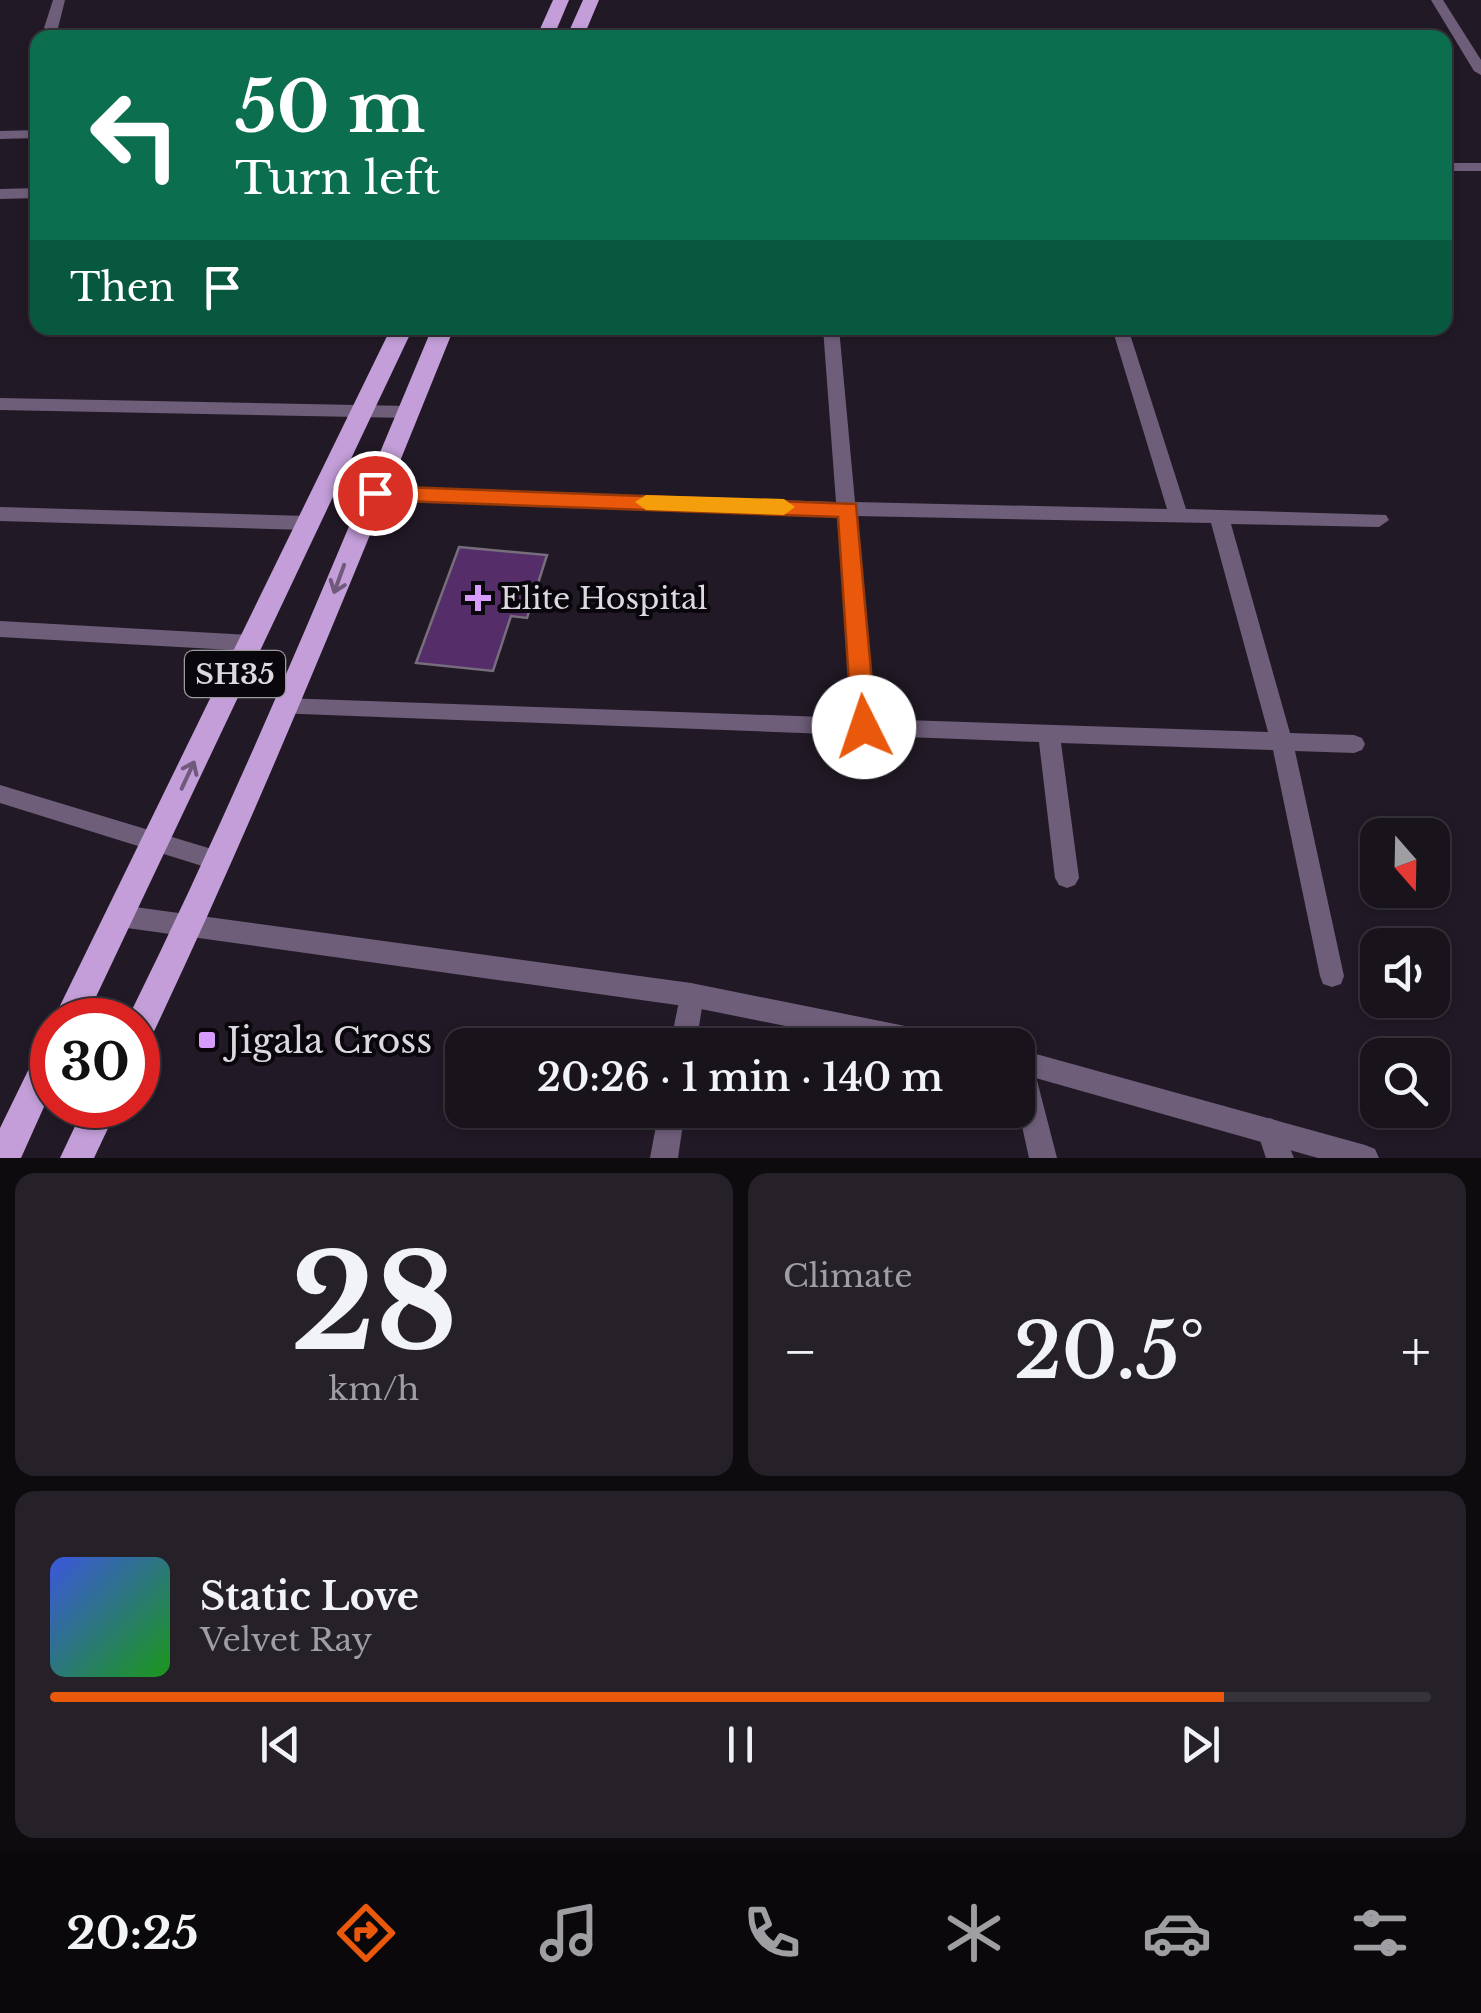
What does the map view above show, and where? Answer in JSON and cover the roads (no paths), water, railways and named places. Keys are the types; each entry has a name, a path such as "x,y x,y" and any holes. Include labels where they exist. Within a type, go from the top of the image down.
{"main road":[{"path":"548,30 562,0"},
{"path":"578,30 591,0"},
{"name":"SH35","path":"80,998 398,335"},
{"name":"SH35","path":"154,998 284,707 439,335"},
{"path":"4,1158 30,1102"},
{"path":"77,1158 91,1128"}],"street":[{"path":"51,28 60,0"},
{"path":"1437,0 1481,69"},
{"path":"0,135 30,134"},
{"path":"1452,167 1481,167"},
{"path":"0,194 30,194"},
{"path":"833,335 864,727"},
{"path":"1122,335 1178,515"},
{"path":"0,404 408,412"},
{"path":"375,493 848,509 1379,520"},
{"path":"0,514 307,523"},
{"path":"1219,516 1282,742 1332,976"},
{"path":"0,630 250,643"},
{"path":"284,707 1354,744"},
{"path":"1049,734 1067,878"},
{"path":"0,794 214,860"},
{"path":"120,916 691,995 855,1028"},
{"path":"686,1028 691,995"},
{"path":"1035,1066 1365,1158"},
{"path":"1035,1127 1043,1158"},
{"path":"664,1158 669,1128"},
{"path":"1270,1131 1280,1158"}],"place":[{"name":"Elite Hospital","path":"478,598"},
{"name":"Jigala Cross","path":"207,1040"}]}
